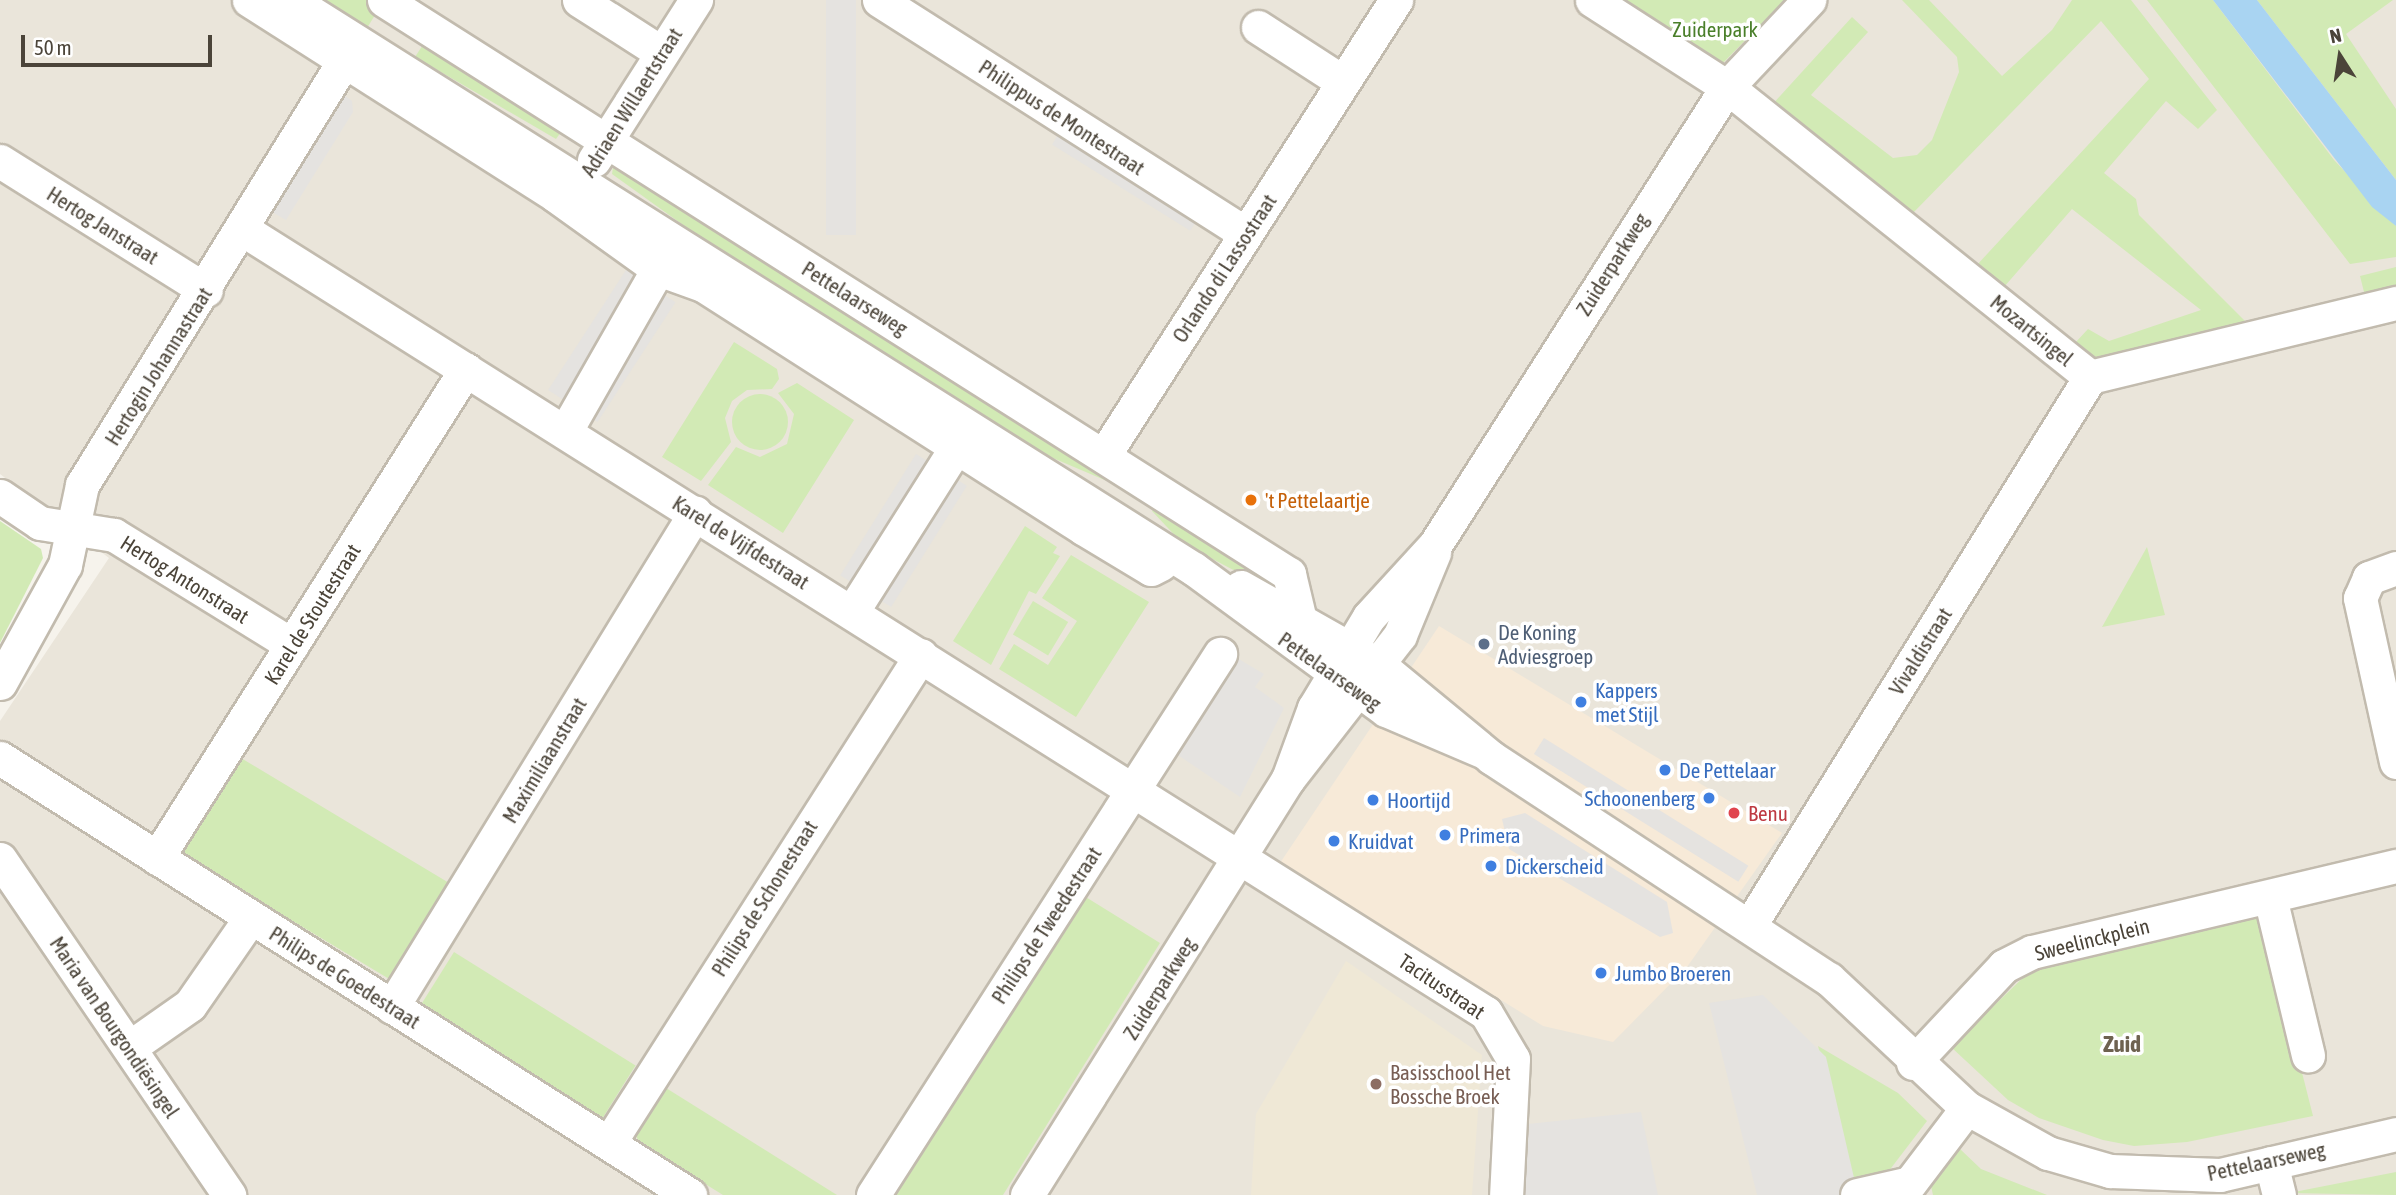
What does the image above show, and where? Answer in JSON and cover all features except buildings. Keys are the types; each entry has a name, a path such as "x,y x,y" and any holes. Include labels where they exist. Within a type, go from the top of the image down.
{"street":[{"name":"Pettelaarseweg","path":"248,0 344,61 574,192 1174,565 1347,683 1480,750 1750,925 1790,975 1891,1053 1913,1063 1968,1108 2048,1153 2109,1171 2220,1175 2396,1134"},
{"name":"Pettelaarseweg","path":"291,0 574,192 658,269 704,285 957,446 1174,565 1223,576 1299,616 1366,656 1480,750"},
{"name":"Pettelaarseweg","path":"384,0 1289,574 1299,616"},
{"path":"579,0 662,53"},
{"name":"Adriaen Willaertstraat","path":"574,192 696,0"},
{"name":"Philippus de Montestraat","path":"879,0 1246,234"},
{"name":"Orlando di Lassostraat","path":"1104,455 1395,0"},
{"name":"Mozartsingel","path":"1592,0 1727,87 2090,377 2396,303"},
{"name":"Zuiderparkweg","path":"1027,1195 1288,779 1297,744 1366,656 1400,635 1433,566 1435,545 1727,87 1810,0"},
{"path":"1258,27 1343,82"},
{"name":"Hertogin Johannastraat","path":"0,683 65,565 82,485 206,290 344,61"},
{"name":"Hertog Janstraat","path":"0,160 206,290"},
{"name":"Karel de Vijfdestraat","path":"243,229 1240,856"},
{"path":"565,432 658,269"},
{"name":"Karel de Stoutestraat","path":"157,858 467,369"},
{"name":"Vivaldistraat","path":"1750,925 2090,377"},
{"path":"852,612 957,446"},
{"name":"Hertog Antonstraat","path":"0,496 40,523 114,536 292,645"},
{"name":"Maximiliaanstraat","path":"392,1007 695,513"},
{"path":"2396,568 2369,578 2360,598 2396,762"},
{"name":"Philips de Tweedestraat","path":"873,1195 1220,654"},
{"name":"Philips de Schonestraat","path":"609,1143 921,655"},
{"name":"Philips de Goedestraat","path":"0,758 690,1195"},
{"name":"Tacitusstraat","path":"1240,856 1486,1013 1504,1035 1514,1083 1506,1195"},
{"name":"Maria van Bourgondiësingel","path":"0,859 229,1195"},
{"name":"Sweelinckplein","path":"1913,1063 2004,966 2032,952 2396,866"},
{"path":"2270,897 2308,1055"},
{"path":"130,1047 190,1004 251,917"},
{"path":"1857,1195 1912,1189 1968,1108"},
{"path":"2271,1163 2279,1195"}],"shaded area":[{"path":"0,0 2396,0 2396,1195 0,1195 0,721 109,558 0,474"},
{"path":"826,0 856,0 856,235 826,235"},
{"path":"340,92 352,101 353,112 286,220 265,208"},
{"path":"1061,130 1199,216 1190,231 1052,144"},
{"path":"626,270 675,302 598,422 548,390"},
{"path":"916,454 967,486 891,607 840,575"},
{"path":"1439,626 1782,833 1687,967 1613,1042 1543,1026 1280,863"},
{"path":"1232,655 1264,674 1255,687 1284,708 1240,797 1172,751"},
{"path":"1544,738 1748,866 1738,882 1534,754"},
{"path":"1525,813 1667,902 1673,933 1660,937 1509,849 1502,819"},
{"name":"Basisschool Het Bossche Broek","path":"1346,961 1482,1055 1472,1195 1251,1195 1256,1114"},
{"path":"1763,995 1826,1057 1858,1195 1757,1195 1709,1003"},
{"path":"1641,1112 1658,1195 1522,1195 1528,1124"}],"green space":[{"path":"324,0 369,0 380,7 367,28"},
{"name":"Zuiderpark","path":"1618,0 1785,0 1719,67"},
{"path":"1902,0 1929,0 2002,76 2052,30 2072,0 2131,0 2217,110 2198,129 2166,101 2104,173 2136,199 2139,215 2254,330 2108,368 2075,343 2088,329 2109,341 2201,310 2072,209 2004,287 1976,266 2149,79 2101,21 1911,215 1771,106 1852,17 1868,32 1811,95 1893,158 1917,155 1932,140 1959,72 1957,57"},
{"path":"2147,0 2213,0 2334,160 2396,226 2396,257 2350,264"},
{"path":"2257,0 2393,0 2346,34 2396,109 2396,180"},
{"path":"428,37 566,125 556,139 415,57"},
{"path":"615,155 1114,471 1107,481 1041,453 704,240 612,174"},
{"path":"2396,267 2396,288 2365,296 2360,276"},
{"path":"734,342 777,369 779,379 772,389 747,390 732,401 725,418 731,442 701,481 662,457"},
{"path":"797,383 854,420 783,533 708,485 736,447 760,457 787,444 794,414 778,393"},
{"path":"754,394 766,394 776,398 784,406 788,422 784,438 776,446 766,450 754,450 744,446 736,438 732,428 732,416 736,406 744,398"},
{"path":"1160,499 1266,576 1287,598 1182,543 1152,511"},
{"path":"0,521 41,549 43,558 0,643"},
{"path":"1025,526 1057,547 1053,553 1060,556 1036,594 1029,591 991,665 953,641"},
{"path":"2147,547 2165,615 2102,627"},
{"path":"1071,555 1149,602 1076,717 999,669 1014,644 1048,665 1077,621 1042,598"},
{"path":"1033,601 1068,622 1048,656 1013,634"},
{"path":"231,752 448,882 390,979 173,849"},
{"path":"1076,891 1160,943 1003,1195 890,1195"},
{"path":"2246,918 2263,918 2313,1116 2187,1142 2134,1146 2103,1140 2039,1118 2008,1100 1951,1047 2031,970"},
{"path":"454,952 635,1065 603,1118 421,1005"},
{"path":"1818,1046 1898,1093 1927,1121 1885,1176 1854,1184"},
{"path":"666,1088 837,1195 723,1195 641,1144 635,1135"},
{"path":"1960,1149 1981,1169 2047,1195 1933,1195 1931,1186"},
{"path":"2396,1172 2396,1195 2289,1193"}],"water":[{"path":"2213,0 2257,0 2396,180 2396,226 2372,207"}],"place":[{"name":"'t Pettelaartje","path":"1251,500"},
{"name":"De Koning Adviesgroep","path":"1484,644"},
{"name":"Kappers met Stijl","path":"1581,702"},
{"name":"De Pettelaar","path":"1665,770"},
{"name":"Schoonenberg","path":"1709,798"},
{"name":"Hoortijd","path":"1373,800"},
{"name":"Benu","path":"1734,813"},
{"name":"Primera","path":"1445,835"},
{"name":"Kruidvat","path":"1334,841"},
{"name":"Dickerscheid","path":"1491,866"},
{"name":"Jumbo Broeren","path":"1601,973"},
{"name":"Basisschool Het Bossche Broek","path":"1376,1084"}],"district":[{"name":"Zuid","path":"2122,1044"}]}
